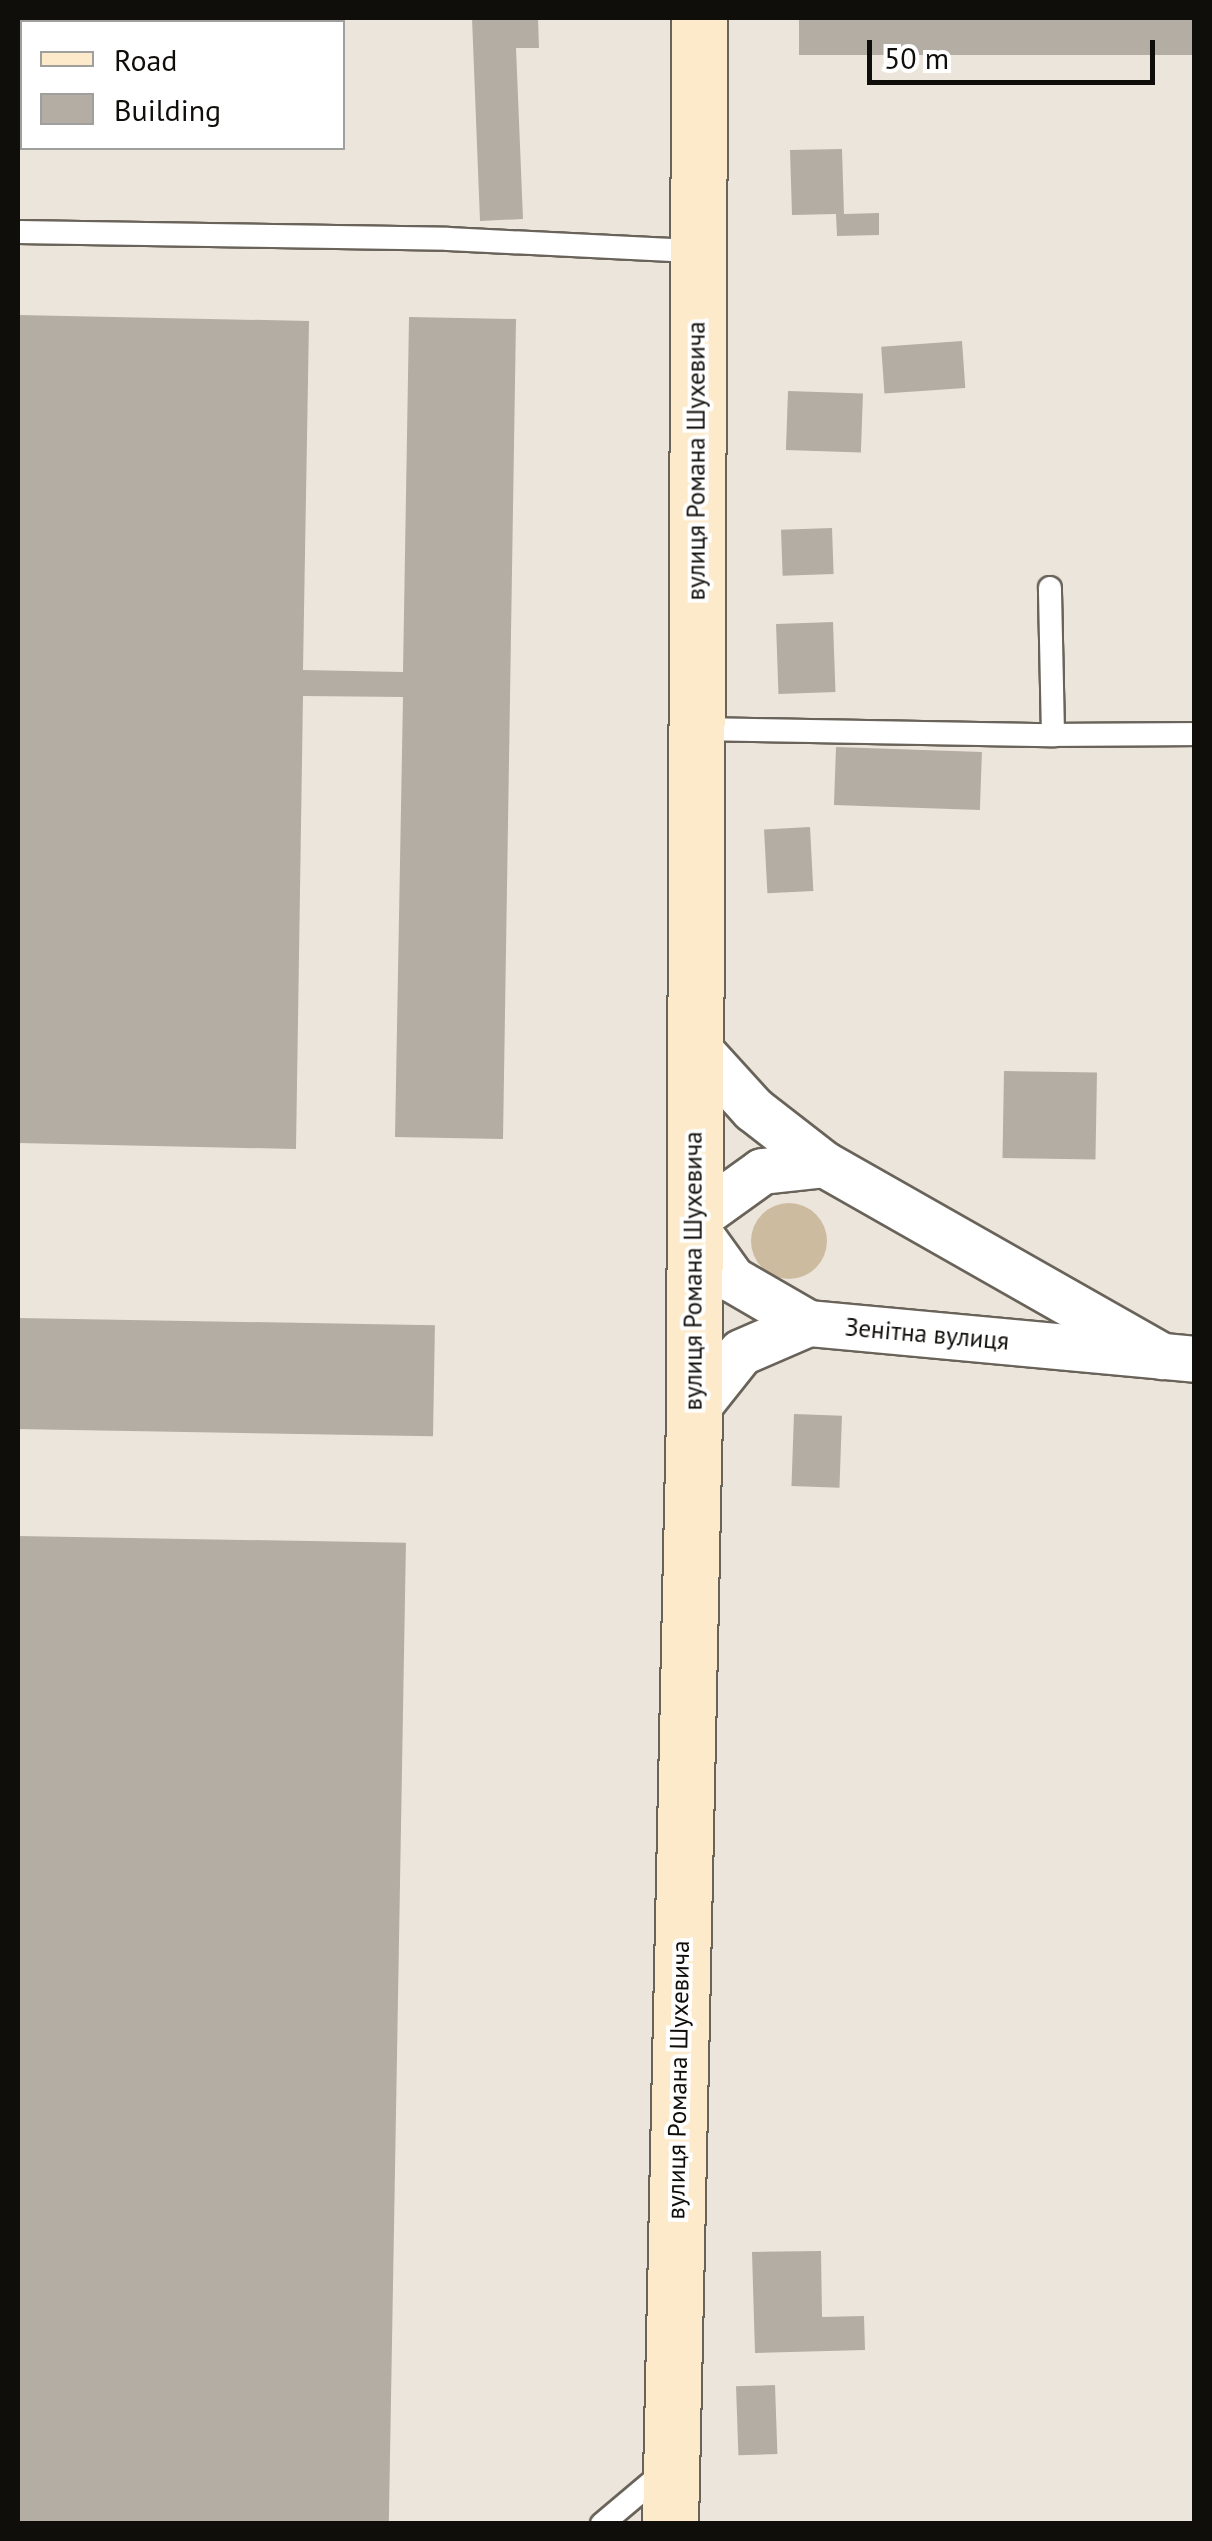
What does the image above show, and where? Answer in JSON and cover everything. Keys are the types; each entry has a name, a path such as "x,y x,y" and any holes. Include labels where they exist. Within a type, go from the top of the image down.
{"main road":[{"name":"вулиця Романа Шухевича","path":"670,2524 694,1411 691,1222 700,18"}],"street":[{"path":"694,1044 753,1108 824,1164 1178,1358"},
{"path":"808,1322 732,1279 691,1222 762,1171 824,1164"},
{"name":"Зенітна вулиця","path":"694,1411 741,1352 808,1322 1178,1358"}],"lane":[{"path":"18,232 448,239 698,252"},
{"path":"1050,588 1053,735"},
{"path":"694,729 1194,734"},
{"path":"602,2524 671,2466"}],"shaded area":[{"path":"789,1203 816,1214 827,1241 816,1268 789,1279 762,1268 751,1241 762,1214"}],"building":[{"path":"18,18 318,18 20,20 18,104"},
{"path":"472,18 538,18 539,48 516,48 523,219 480,221"},
{"path":"799,18 1194,18 1194,55 799,55"},
{"path":"842,149 844,214 879,213 879,235 837,236 836,214 792,215 790,150"},
{"path":"18,315 309,321 303,670 403,672 409,317 516,319 503,1139 395,1137 403,697 303,696 296,1149 18,1143"},
{"path":"962,341 965,388 884,394 881,347"},
{"path":"788,391 863,394 861,453 786,450"},
{"path":"832,528 834,574 783,576 781,530"},
{"path":"833,622 835,692 778,694 776,624"},
{"path":"836,747 982,752 980,810 834,805"},
{"path":"810,827 813,891 767,893 764,829"},
{"path":"1004,1071 1097,1073 1095,1160 1002,1158"},
{"path":"18,1318 435,1325 433,1436 18,1429"},
{"path":"794,1414 842,1416 839,1488 791,1486"},
{"path":"18,1536 406,1543 389,2524 18,2524"},
{"path":"821,2251 822,2317 864,2316 865,2350 755,2353 752,2252"},
{"path":"775,2385 777,2454 738,2455 736,2386"}]}
